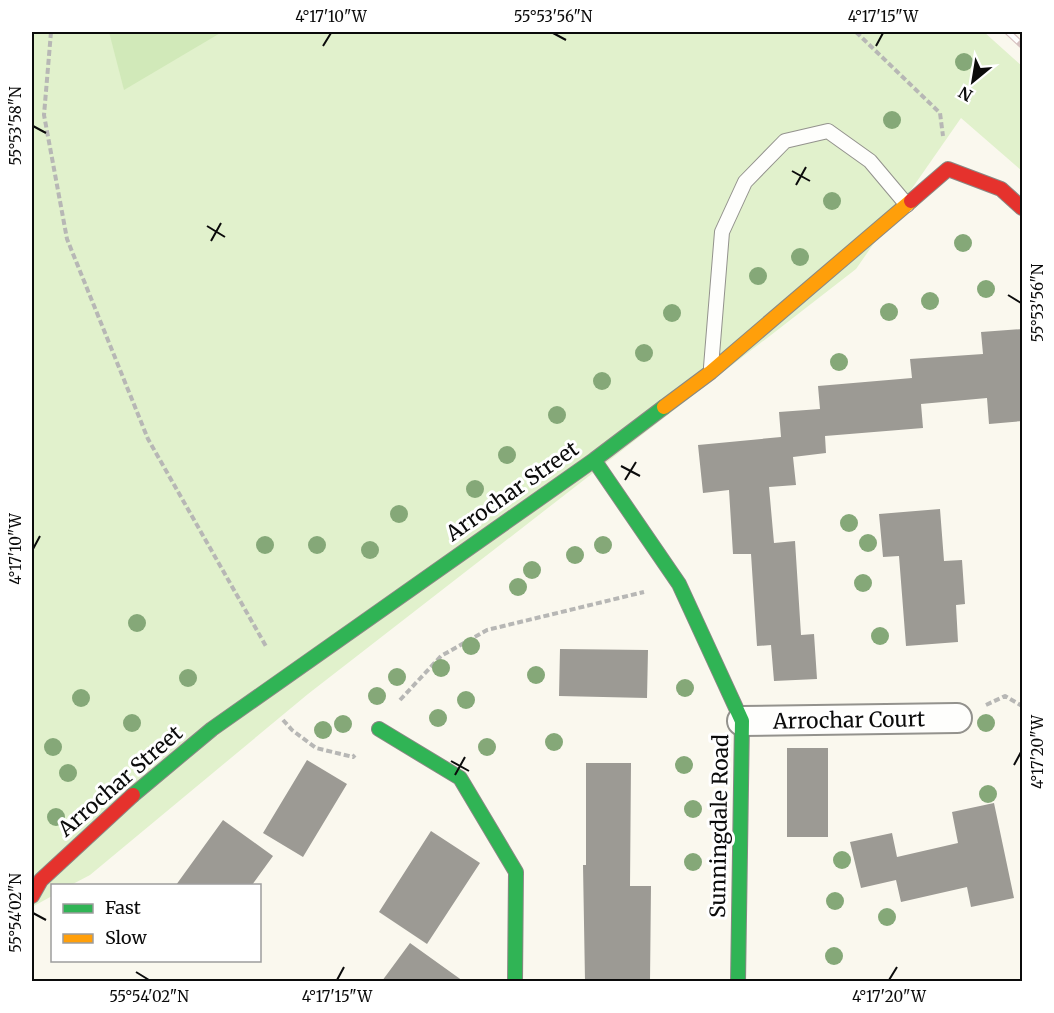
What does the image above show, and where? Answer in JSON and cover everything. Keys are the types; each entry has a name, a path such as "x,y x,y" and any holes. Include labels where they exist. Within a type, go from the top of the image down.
{"street":[{"name":"Arrochar Street","path":"35,884 126,801 212,729 594,460 711,372 948,170"},
{"path":"948,170 1001,189 1023,208"},
{"name":"Sunningdale Road","path":"594,460 679,584 742,721 738,981"},
{"name":"Arrochar Court","path":"742,721 957,718"},
{"path":"379,729 460,778 516,872 515,981"}],"lane":[{"path":"711,372 722,232 745,182 785,141 828,131 870,160 907,205"}],"path":[{"path":"51,32 44,115 67,239 148,439 284,677"},
{"path":"856,32 940,113 948,170"},
{"path":"259,695 292,730 316,748 353,757 379,729 394,707 441,656 487,630 679,584"}],"green space":[{"path":"32,32 984,32 1022,66 1022,171 961,118 856,269 308,694 90,875 73,884 51,884 51,897 32,907"},
{"path":"109,32 222,32 124,90"}],"building":[{"path":"1023,329 1023,421 989,424 987,398 921,404 923,428 825,436 826,453 793,457 796,485 769,487 774,543 795,541 801,635 814,634 817,679 774,681 771,645 757,646 751,554 733,554 729,490 703,493 698,445 781,437 779,412 820,409 818,386 912,378 910,359 983,354 981,332"},
{"path":"940,509 944,561 962,560 965,604 956,605 958,642 906,646 899,556 883,557 879,514"},
{"path":"560,649 648,650 647,698 559,696"},
{"path":"787,748 828,748 828,837 787,837"},
{"path":"307,760 347,784 303,857 263,833"},
{"path":"586,763 631,763 630,886 651,886 650,981 585,981 583,865 586,865"},
{"path":"994,803 1014,898 971,907 967,887 901,902 896,880 861,888 850,842 892,833 897,857 958,843 952,812"},
{"path":"223,820 273,856 253,884 177,884"},
{"path":"431,831 480,863 427,944 379,912"},
{"path":"410,943 463,981 382,981"}],"railway":[{"path":"1008,32 1022,45"}],"traffic: fast":[{"path":"133,795 212,729 594,460 664,407"},
{"path":"594,460 679,584 742,721 738,982"},
{"path":"379,729 460,778 516,872 515,982"}],"traffic: slow":[{"path":"664,407 711,372 911,201"}],"traffic: jam":[{"path":"911,201 948,169 1001,189 1022,208"},
{"path":"32,896 41,880 133,795"}]}
